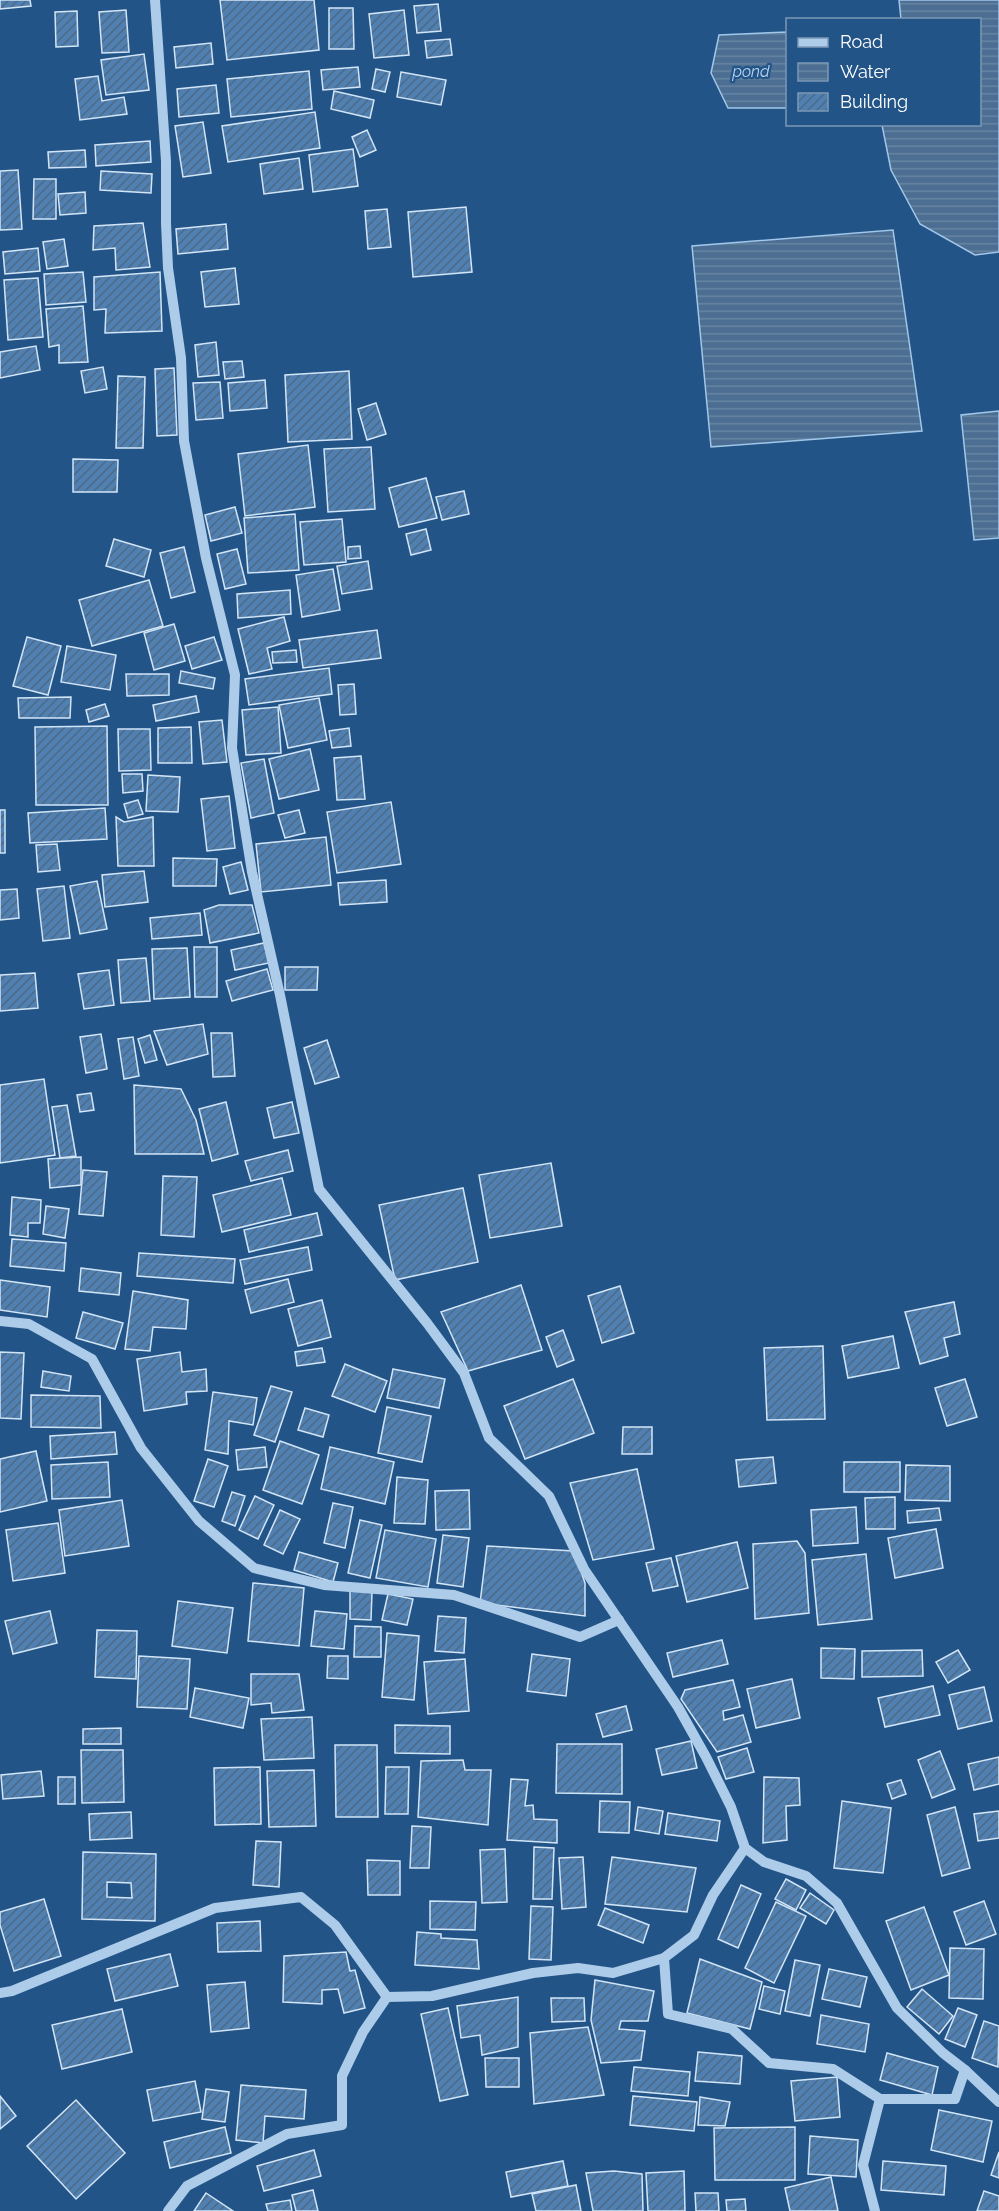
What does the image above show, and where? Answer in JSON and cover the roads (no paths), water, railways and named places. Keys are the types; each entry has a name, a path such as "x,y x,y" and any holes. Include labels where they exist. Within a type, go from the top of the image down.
{"street":[{"path":"155,0 166,161 168,268 181,358 184,441 206,558 235,675 232,748 252,872 280,995 319,1189 427,1323 464,1373 489,1438 549,1496 584,1569 678,1707 706,1757 731,1807 745,1848 764,1862 806,1876 837,1903 897,2008 943,2053 999,2102"},
{"path":"0,1321 29,1324 92,1359 141,1448 199,1521 254,1568 324,1585 454,1595 580,1637 619,1620"},
{"path":"387,1997 432,1996 483,1983 578,1968 613,1973 664,1958 694,1935 713,1895 745,1848"},
{"path":"0,1993 12,1991 215,1908 301,1897 335,1925 387,1997"},
{"path":"664,1958 668,2013 732,2029 769,2062 833,2069 880,2099 955,2099 965,2070"},
{"path":"168,2211 187,2186 287,2134 342,2125 342,2076 363,2032 387,1997"},
{"path":"875,2211 863,2165 880,2099"}],"water":[{"path":"899,0 999,0 999,252 975,255 920,224 891,170 882,126 981,126 981,18 901,18"},
{"name":"pond","path":"786,32 786,108 728,108 711,73 719,35"},
{"path":"893,230 922,431 711,447 692,246"},
{"path":"999,411 999,538 974,540 961,415"}]}
